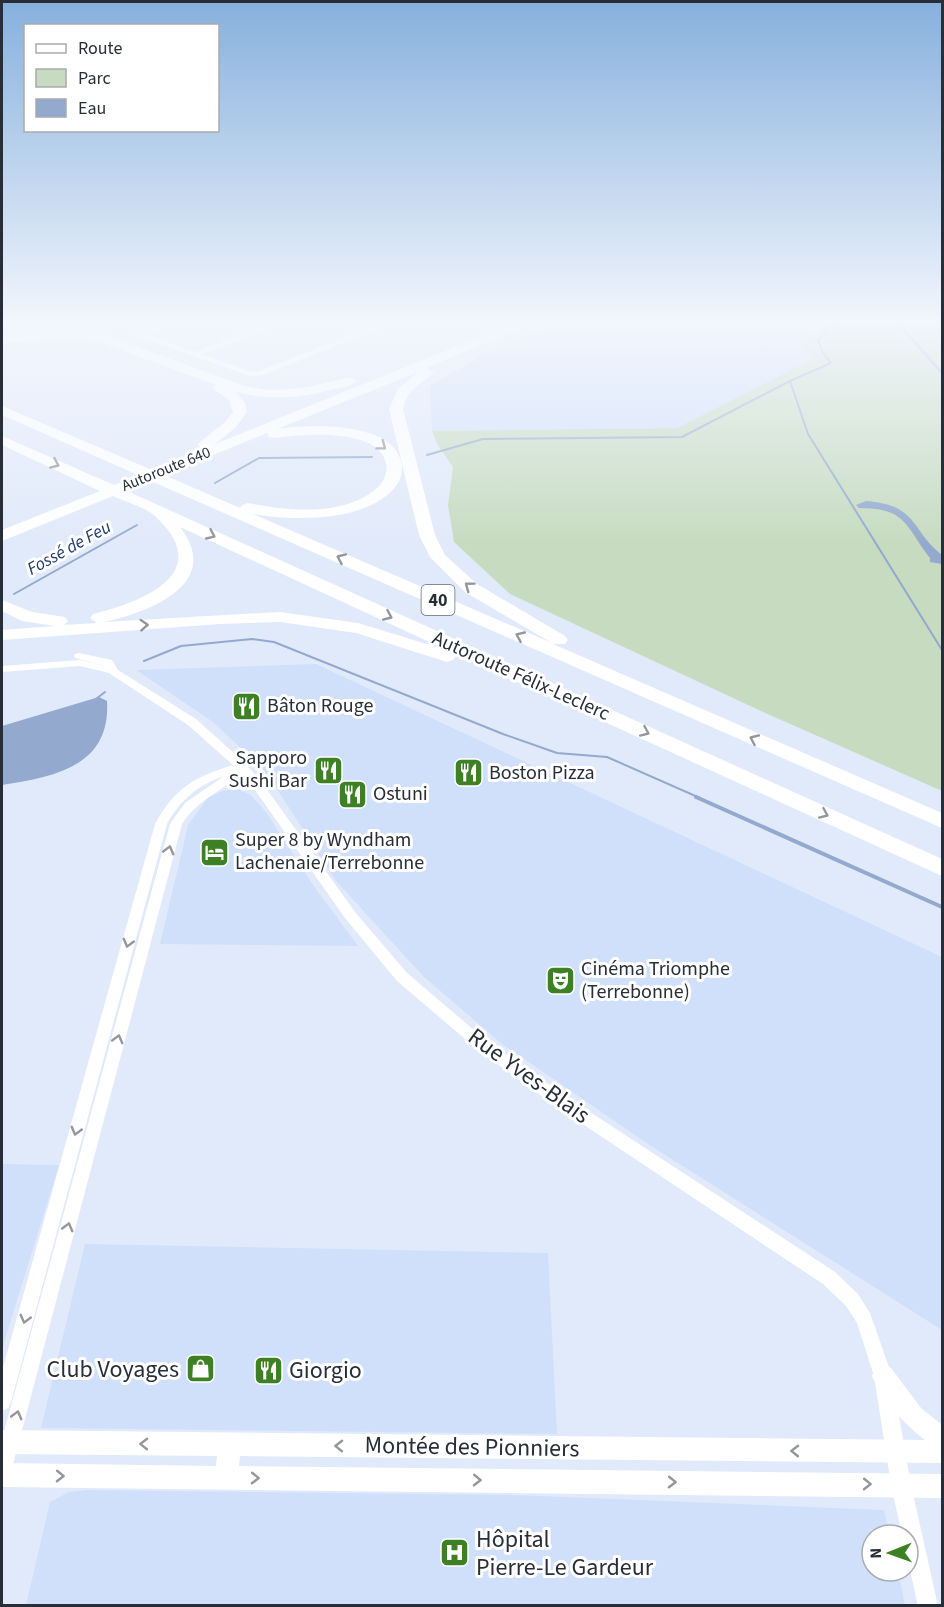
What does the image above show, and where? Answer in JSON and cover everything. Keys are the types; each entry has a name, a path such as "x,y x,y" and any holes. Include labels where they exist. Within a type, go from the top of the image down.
{"highway":[{"path":"2,396 72,441"},
{"path":"205,445 230,425 240,412 237,400 231,396"},
{"name":"Autoroute 640","path":"160,467 205,445 328,396"},
{"name":"Autoroute 640","path":"3,528 226,444 346,396"},
{"path":"399,396 397,417 424,524 435,552 450,571 479,594 670,702"},
{"name":"Autoroute Félix-Leclerc","path":"2,410 942,821"},
{"path":"207,499 274,513 328,512 362,502 379,493 392,478 395,468 391,454 378,443 363,436 337,430 290,430 226,444"},
{"name":"Autoroute Félix-Leclerc","path":"2,440 942,868"},
{"name":"Autoroute 640","path":"3,528 44,518 92,494"},
{"path":"2,605 33,618 79,621 120,613 155,598 176,582 185,567 187,556 183,542 158,510"},
{"path":"2,550 44,518"},
{"path":"2,635 237,618 280,617 311,620 387,636 572,699"}],"street":[{"name":"Rue Yves-Blais","path":"2,661 87,656 108,662 113,671"},
{"name":"Rue Yves-Blais","path":"2,669 80,663 113,671 192,722 242,767 283,819 350,915 402,977 483,1046 562,1102 829,1278 852,1300 864,1319 883,1376 901,1485 928,1605"},
{"path":"2,1402 161,824 170,807 191,786 213,775 242,767"},
{"path":"2,1473 6,1442 62,1250 176,824 183,810 194,800 220,785 242,767"},
{"path":"135,917 151,917"},
{"path":"90,1082 107,1082"},
{"path":"44,1250 62,1250"},
{"path":"883,1376 913,1416 942,1439"},
{"name":"Montée des Pionniers","path":"6,1442 942,1452"},
{"path":"226,1477 230,1445"},
{"name":"Montée des Pionniers","path":"2,1473 942,1486"}],"shaded area":[{"path":"430,396 740,396 677,428 432,431"},
{"path":"316,664 942,957 942,1330 651,1146 502,1044 424,977 336,881 277,789 243,750 213,722 136,670"},
{"path":"234,788 251,795 266,812 313,885 358,946 160,944 188,825 208,798"},
{"path":"2,1164 59,1165 2,1349"},
{"path":"85,1244 548,1253 557,1434 41,1428"},
{"name":"Hôpital Pierre-Le Gardeur","path":"88,1490 516,1495 884,1510 887,1523 860,1523 860,1583 900,1583 905,1605 26,1605 50,1502 69,1492"}],"green space":[{"path":"740,396 942,396 942,791 761,711 510,594 454,542 448,505 453,467 437,444 432,431 677,428"}],"water":[{"path":"866,501 883,503 905,513 942,555 942,564 930,562 930,558 909,528 896,515 886,511 859,508 856,505"},
{"path":"99,697 107,701 106,723 99,741 89,754 75,765 59,772 2,785 2,726"}],"waterway":[{"name":"Fossé de Feu","path":"427,455 483,439 682,437 761,396"},
{"path":"795,396 808,434 942,650"},
{"name":"Fossé de Feu","path":"215,483 259,458 372,457"},
{"name":"Fossé de Feu","path":"14,594 137,525"},
{"path":"144,661 181,646 252,639 274,642 503,734 557,753 607,757 700,798"},
{"path":"96,699 105,692"},
{"path":"696,797 942,907"}],"place":[{"name":"Bâton Rouge","path":"246,706"},
{"name":"Sapporo Sushi Bar","path":"328,770"},
{"name":"Boston Pizza","path":"468,773"},
{"name":"Ostuni","path":"352,794"},
{"name":"Super 8 by Wyndham Lachenaie/Terrebonne","path":"214,852"},
{"name":"Cinéma Triomphe (Terrebonne)","path":"560,980"},
{"name":"Club Voyages","path":"200,1369"},
{"name":"Giorgio","path":"268,1370"},
{"name":"Hôpital Pierre-Le Gardeur","path":"455,1553"}]}
